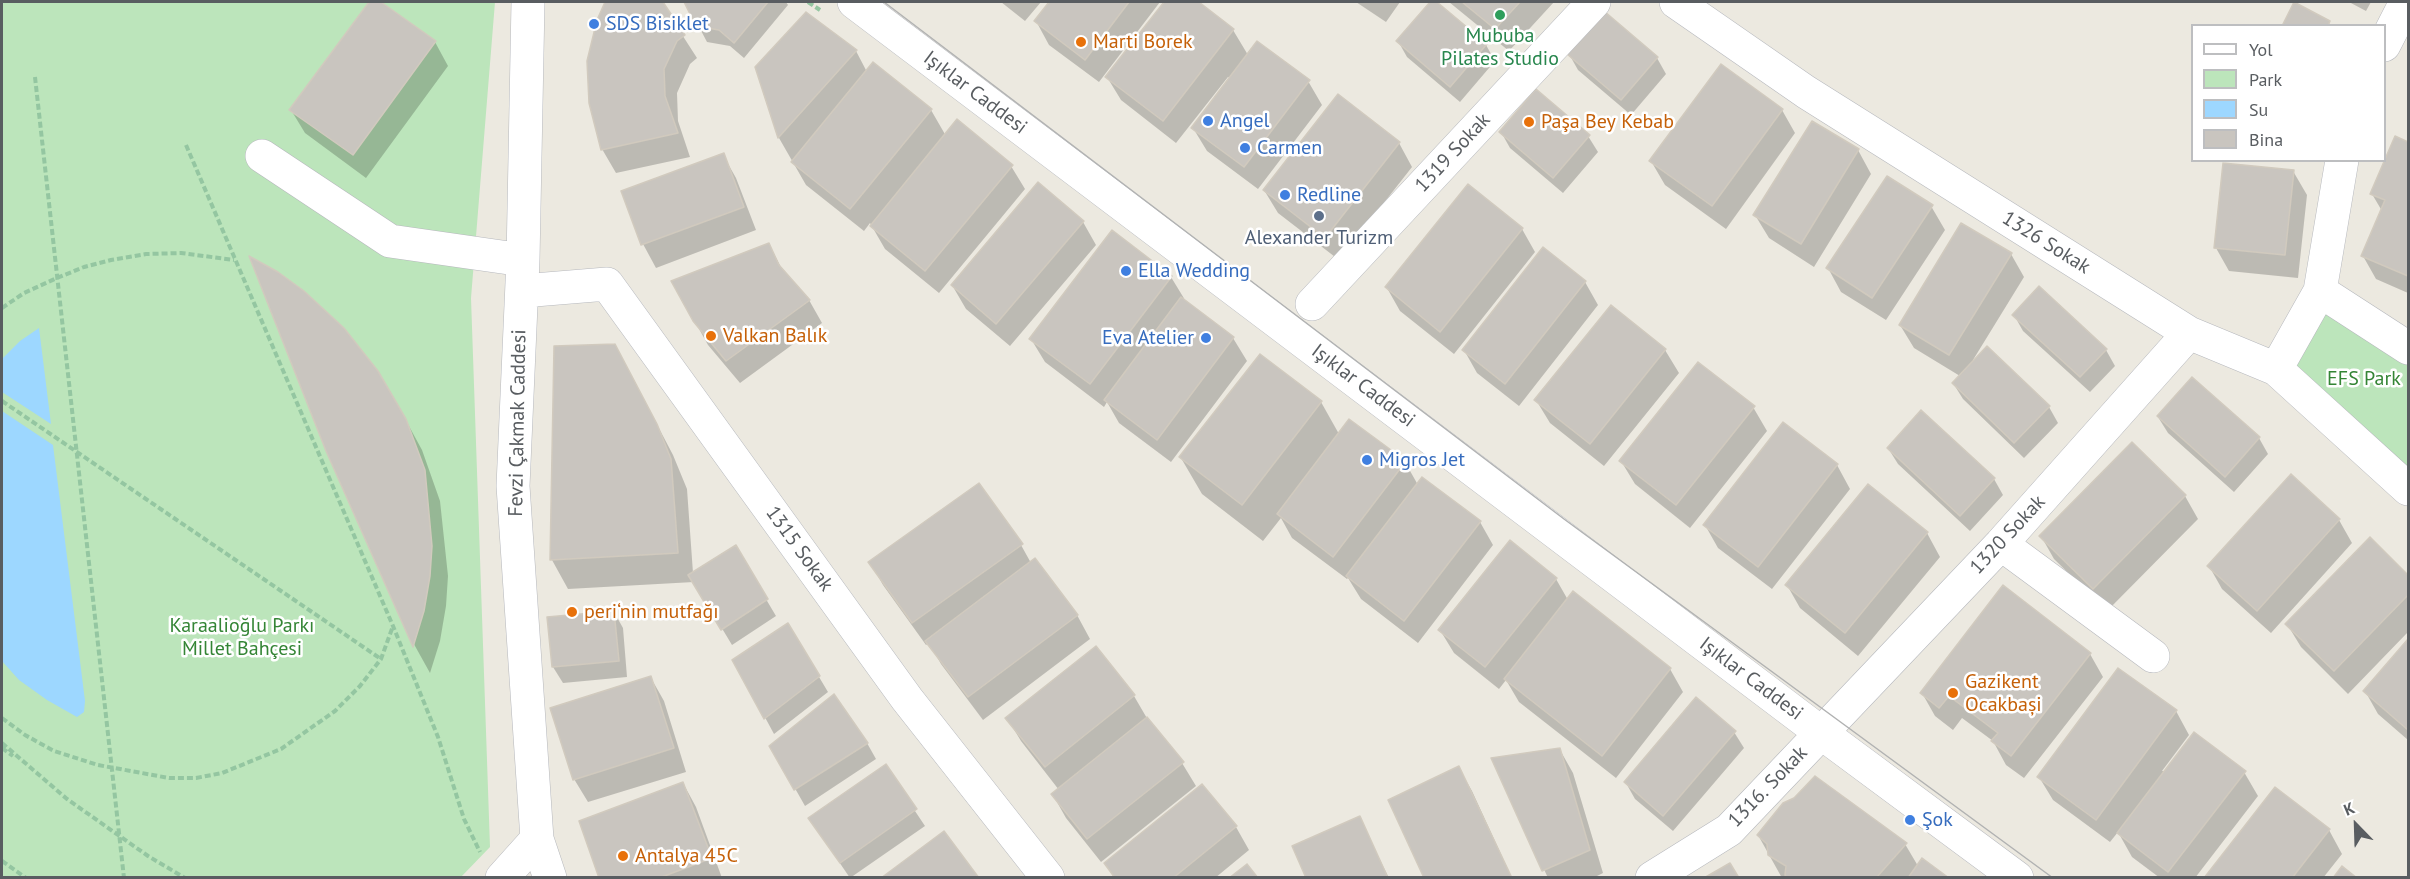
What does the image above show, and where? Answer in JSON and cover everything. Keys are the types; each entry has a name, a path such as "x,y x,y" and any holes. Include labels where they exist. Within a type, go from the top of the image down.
{"street":[{"name":"Fevzi Çakmak Caddesi","path":"528,2 523,275 513,486 537,839 550,878"},
{"name":"Işıklar Caddesi","path":"854,2 1820,732 2017,878"},
{"name":"1319 Sokak","path":"1312,304 1594,2"},
{"name":"1326 Sokak","path":"1677,2 1806,92 2189,333 2276,369 2409,489"},
{"path":"2386,43 2406,2"},
{"path":"262,156 390,241 523,275"},
{"path":"2276,369 2320,291 2342,162"},
{"name":"1315 Sokak","path":"523,275 607,284 907,699 1048,878"},
{"path":"2320,291 2409,348"},
{"name":"1320 Sokak","path":"1820,732 2001,544 2189,333"},
{"path":"2001,544 2153,656"},
{"name":"1316. Sokak","path":"1652,878 1729,830 1820,732"},
{"path":"492,868 537,839"}],"path":[{"path":"35,77 124,878"},
{"path":"186,144 393,626 438,737 464,819 492,868"},
{"path":"2,308 24,293 84,267 146,254 181,253 234,260"},
{"path":"2,401 381,659"},
{"path":"2,718 25,735 54,751 76,760 112,769 170,778 196,778 237,769 281,749 335,711 360,686 381,659 393,626"},
{"path":"2,743 67,799 119,836 185,878"},
{"path":"2,748 26,765"},
{"path":"2,861 26,878"}],"green space":[{"name":"Karaalioğlu Parkı Millet Bahçesi","path":"2,2 495,2 471,298 490,847 461,877 2,878"},
{"name":"EFS Park","path":"2323,305 2408,353 2408,486 2280,361"}],"water":[{"path":"39,328 51,424 2,392 2,359 20,341"},
{"path":"2,411 53,445 85,701 84,712 77,717 47,700 19,680 2,661"}],"building":[{"path":"369,2 381,2 436,41 353,155 289,110"},
{"path":"605,2 663,2 685,35 677,41 664,69 665,96 678,133 601,150 589,103 587,61 597,20"},
{"path":"684,2 768,2 734,43 719,30 696,26"},
{"path":"1049,2 1129,2 1085,60 1034,21"},
{"path":"1164,2 1199,2 1234,29 1163,121 1105,77"},
{"path":"1430,2 1437,2 1487,44 1450,87 1396,41"},
{"path":"1462,2 1520,2 1495,29"},
{"path":"2294,2 2330,21 2329,24 2283,24"},
{"path":"1604,11 1658,57 1621,100 1567,54"},
{"path":"806,12 857,50 778,138 755,67"},
{"path":"1257,41 1310,80 1244,167 1191,128"},
{"path":"873,62 932,109 850,209 791,162"},
{"path":"1721,64 1783,109 1712,206 1649,161"},
{"path":"1536,89 1590,135 1553,178 1499,132"},
{"path":"1338,94 1400,142 1325,238 1263,190"},
{"path":"957,119 1013,165 925,271 870,226"},
{"path":"1812,121 1859,149 1801,244 1753,215"},
{"path":"2395,136 2408,142 2408,276 2361,256 2385,200 2370,194 2384,162 2386,162"},
{"path":"724,153 744,207 641,245 621,191"},
{"path":"2223,163 2294,170 2285,255 2214,248"},
{"path":"1887,176 1933,205 1872,298 1826,268"},
{"path":"1038,182 1084,221 996,324 951,285"},
{"path":"1468,184 1523,228 1440,332 1385,287"},
{"path":"1961,223 2012,253 1949,355 1899,325"},
{"path":"1112,230 1172,276 1090,384 1029,339"},
{"path":"769,243 779,265 810,300 726,361 693,321 671,281"},
{"path":"1543,247 1586,281 1505,384 1462,350"},
{"path":"249,256 278,272 304,291 344,328 378,371 406,419 425,470 432,546 424,611 413,647 326,451"},
{"path":"2039,286 2107,349 2080,377 2012,315"},
{"path":"1181,297 1234,337 1157,440 1104,400"},
{"path":"1611,305 1666,349 1590,444 1534,400"},
{"path":"615,344 657,424 671,459 678,553 550,560 554,346"},
{"path":"1987,346 2050,406 2014,443 1952,383"},
{"path":"1260,354 1322,401 1242,505 1179,457"},
{"path":"1698,362 1755,406 1676,505 1619,461"},
{"path":"2192,377 2260,437 2225,477 2157,416"},
{"path":"1921,410 1995,478 1960,516 1887,448"},
{"path":"1349,419 1406,461 1333,557 1277,514"},
{"path":"1783,422 1838,464 1758,567 1703,525"},
{"path":"2132,442 2186,495 2093,589 2039,536"},
{"path":"2291,474 2340,519 2257,611 2207,566"},
{"path":"1422,477 1481,521 1404,621 1346,576"},
{"path":"979,483 1023,544 912,623 868,562"},
{"path":"1868,484 1928,532 1845,633 1785,585"},
{"path":"2370,537 2408,575 2408,595 2334,671 2285,624"},
{"path":"1510,540 1557,578 1485,667 1438,630"},
{"path":"736,545 768,599 721,630 688,575"},
{"path":"1035,558 1078,615 968,697 925,641"},
{"path":"2003,585 2091,653 2011,756 1991,741 1998,733 1949,696 1939,708 1920,693"},
{"path":"1573,591 1671,668 1602,756 1504,679"},
{"path":"614,611 619,661 552,667 547,617"},
{"path":"788,623 820,676 764,719 732,660"},
{"path":"2408,639 2408,730 2363,691"},
{"path":"1096,646 1135,695 1045,767 1005,718"},
{"path":"2118,668 2177,710 2096,820 2037,777"},
{"path":"651,676 674,748 573,780 550,708"},
{"path":"834,694 868,743 794,790 769,746"},
{"path":"1696,697 1736,731 1663,816 1624,782"},
{"path":"1147,717 1184,762 1087,839 1051,794"},
{"path":"2194,732 2246,771 2168,872 2117,833"},
{"path":"1560,748 1590,850 1542,871 1491,758"},
{"path":"886,764 917,809 840,863 808,818"},
{"path":"1459,766 1512,878 1424,878 1388,800"},
{"path":"1815,776 1907,843 1876,878 1787,878 1786,866 1768,855 1767,844 1757,835 1783,803 1794,798"},
{"path":"683,782 712,858 659,878 599,878 579,821"},
{"path":"1202,784 1237,826 1173,878 1115,878 1104,863"},
{"path":"2275,787 2330,829 2292,878 2204,878"},
{"path":"1360,816 1388,878 1306,878 1292,846"},
{"path":"944,831 979,878 881,878"},
{"path":"1922,858 1949,878 1908,878"},
{"path":"1730,863 1739,878 1704,878"},
{"path":"1247,864 1258,878 1229,878"},
{"path":"2342,866 2357,878 2333,878"}],"tram line":[{"path":"884,2 1564,519 2053,878"}],"place":[{"name":"Mububa Pilates Studio","path":"1500,15"},
{"name":"SDS Bisiklet","path":"594,24"},
{"name":"Marti Borek","path":"1081,42"},
{"name":"Angel","path":"1208,121"},
{"name":"Paşa Bey Kebab","path":"1529,122"},
{"name":"Carmen","path":"1245,148"},
{"name":"Redline","path":"1285,195"},
{"name":"Alexander Turizm","path":"1319,216"},
{"name":"Ella Wedding","path":"1126,271"},
{"name":"Valkan Balık","path":"711,336"},
{"name":"Eva Atelier","path":"1206,338"},
{"name":"Migros Jet","path":"1367,460"},
{"name":"peri‘nin mutfağı","path":"572,612"},
{"name":"Gazikent Ocakbași","path":"1953,693"},
{"name":"Şok","path":"1910,820"},
{"name":"Antalya 45C","path":"623,856"}]}
